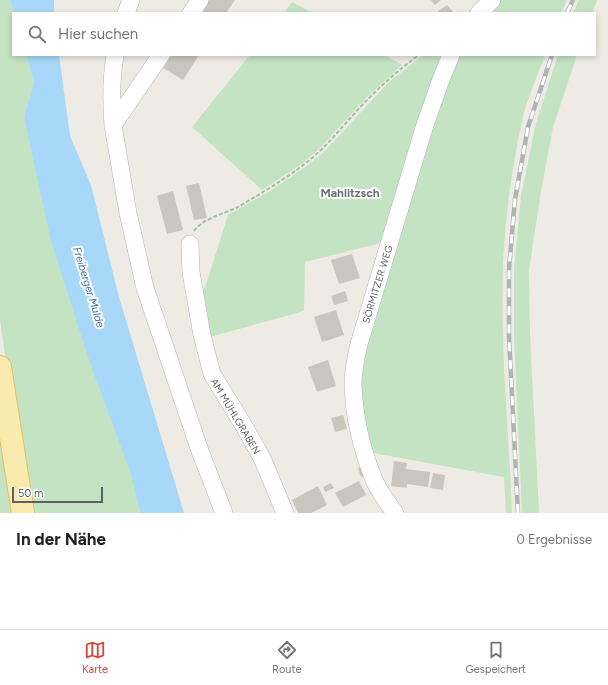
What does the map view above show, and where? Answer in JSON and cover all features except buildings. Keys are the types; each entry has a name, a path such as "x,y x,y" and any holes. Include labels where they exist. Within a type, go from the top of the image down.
{"main road":[{"path":"0,367 23,513"}],"street":[{"path":"126,12 131,0"},
{"path":"192,12 200,0"},
{"path":"481,12 492,0"},
{"path":"114,56 111,97 113,124 128,213 145,288 200,451 224,513"},
{"path":"113,124 160,56"},
{"name":"SÖRMITZER WEG","path":"395,513 376,483 360,439 354,403 353,383 355,363 359,344 424,128 451,56"},
{"name":"AM MÜHLGRABEN","path":"190,244 191,272 202,335 212,374 262,458 285,513"}],"path":[{"path":"190,244 192,234 201,224 236,208 268,190 315,156 369,98 396,73 418,56"}],"green space":[{"path":"0,0 10,0 14,12 12,12 12,56 26,56 34,81 24,117 132,474 140,513 32,513 12,404 0,320"},
{"path":"496,0 567,0 561,12 484,12"},
{"path":"579,0 597,0 592,12 573,12"},
{"path":"292,2 310,12 285,12"},
{"path":"249,56 387,56 402,65 367,97 319,149 302,164 262,190 192,127"},
{"path":"422,56 446,56 385,242 305,262 304,311 206,338 197,293 205,288 228,215 270,191 323,153 389,82"},
{"path":"456,56 545,56 529,96 522,121 515,156 505,229 502,296 505,389 512,513 506,513 504,477 368,452 364,440 360,362"},
{"path":"558,56 577,56 553,127 540,197 529,271 530,335 539,513 522,513 514,336 514,269 521,196 536,123"},
{"path":"0,419 16,513 0,513"}],"water":[{"path":"10,0 54,0 54,12 14,12"},
{"name":"Freiberger Mulde","path":"26,56 59,56 70,136 91,185 119,297 184,513 140,513 131,474 89,360 51,241 24,117 34,81"}],"railway":[{"path":"567,12 573,0"},
{"path":"518,513 509,337 509,269 515,199 528,127 552,56"}],"district":[{"name":"Mahlitzsch","path":"350,193"}]}
